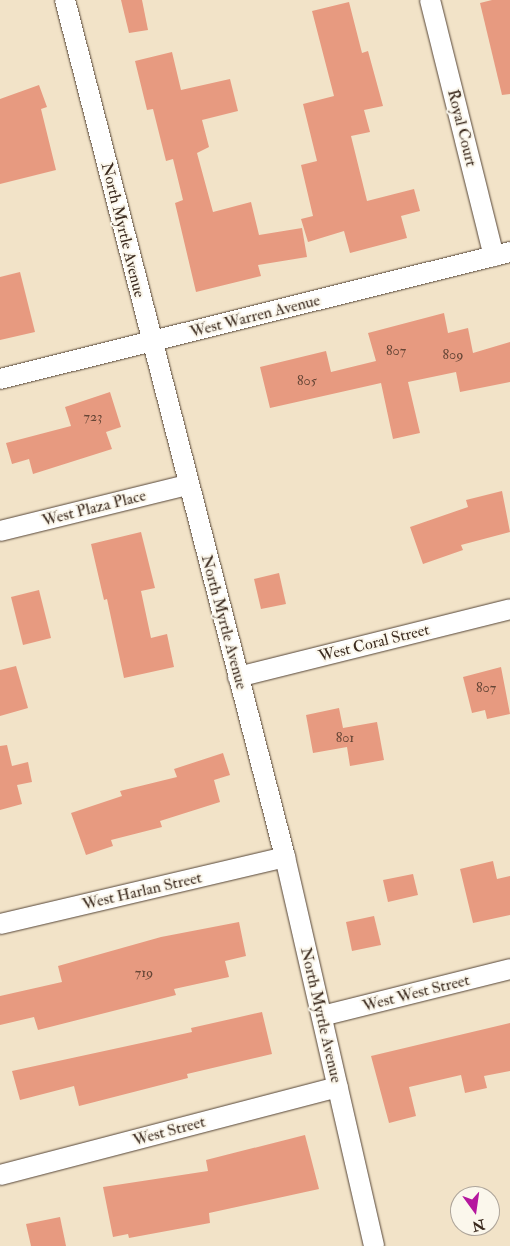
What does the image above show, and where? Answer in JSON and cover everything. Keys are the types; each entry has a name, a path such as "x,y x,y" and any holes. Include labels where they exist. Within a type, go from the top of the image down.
{"street":[{"name":"North Myrtle Avenue","path":"65,0 187,484 285,857 374,1246"},
{"name":"Royal Court","path":"430,0 502,254"},
{"name":"West Warren Avenue","path":"0,379 502,254"},
{"name":"West Plaza Place","path":"0,531 187,484"},
{"name":"West Coral Street","path":"238,677 510,609"},
{"name":"West Harlan Street","path":"0,924 285,857"},
{"name":"West West Street","path":"322,1016 510,969"},
{"name":"West Street","path":"0,1175 338,1087"}],"building":[{"path":"121,0 142,0 148,30 129,33"},
{"path":"492,0 510,0 510,94 502,95 480,3"},
{"path":"349,2 362,53 368,51 383,106 364,110 370,132 351,136 367,201 414,189 420,211 401,216 407,238 350,253 344,231 308,242 301,219 313,216 301,165 317,161 303,104 334,96 312,11"},
{"path":"172,52 181,90 230,79 238,111 202,120 209,147 197,153 213,212 251,202 259,235 302,228 307,257 258,265 261,276 196,292 175,203 183,200 173,159 166,161 153,109 147,110 135,61"},
{"path":"39,85 47,107 41,109 56,170 0,184 0,99"},
{"path":"20,272 35,332 0,340 0,277"},
{"path":"444,313 448,333 468,328 473,353 510,342 510,382 460,392 456,372 408,382 420,433 393,439 381,383 270,408 260,367 326,351 331,372 376,361 368,333"},
{"path":"110,392 121,427 106,432 112,449 33,474 29,459 12,464 6,443 71,426 65,407"},
{"path":"502,491 510,532 461,545 463,550 423,564 410,527 468,507 466,500"},
{"path":"141,532 155,588 141,591 151,638 167,634 174,667 124,678 107,599 104,600 91,544"},
{"path":"279,573 286,604 261,609 254,579"},
{"path":"39,590 51,638 23,645 11,597"},
{"path":"16,666 28,708 0,716 0,670"},
{"path":"501,667 510,714 487,719 485,710 472,713 463,677"},
{"path":"339,708 343,728 377,722 384,760 350,766 347,747 313,753 306,715"},
{"path":"7,745 12,766 28,762 32,782 17,785 22,804 0,810 0,746"},
{"path":"223,753 230,775 214,780 220,802 160,821 162,827 111,840 113,846 86,855 71,813 122,796 120,791 177,777 174,769"},
{"path":"493,861 497,879 510,876 510,915 473,923 460,869"},
{"path":"413,874 418,895 388,902 383,880"},
{"path":"374,916 381,945 352,951 346,922"},
{"path":"239,922 246,956 225,961 229,977 174,989 176,995 38,1030 34,1017 0,1025 0,996 62,982 58,966 161,937"},
{"path":"262,1012 272,1054 187,1074 188,1078 79,1106 74,1086 20,1100 12,1071 192,1032 191,1028"},
{"path":"510,1023 510,1071 484,1076 487,1088 465,1093 461,1075 409,1087 416,1116 389,1123 371,1056"},
{"path":"305,1135 319,1189 209,1213 210,1223 129,1238 128,1234 113,1237 103,1187 208,1171 206,1160"},
{"path":"60,1217 66,1246 31,1246 26,1224"}]}
